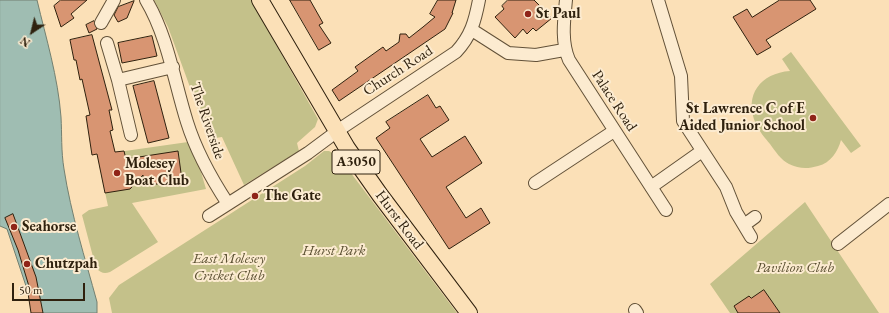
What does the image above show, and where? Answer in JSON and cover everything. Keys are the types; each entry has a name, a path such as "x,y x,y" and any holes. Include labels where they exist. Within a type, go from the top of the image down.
{"main road":[{"name":"Hurst Road","path":"260,0 336,132 380,195 470,313"}],"street":[{"path":"101,23 114,0"},
{"name":"The Riverside","path":"146,0 153,12 173,67 194,140 210,177 228,204"},
{"name":"Church Road","path":"228,204 288,166 456,52 465,42 472,30 479,0"},
{"path":"472,30 508,53 536,55 564,50 566,0"},
{"path":"658,0 681,76 683,121 726,187 736,212 751,237"},
{"path":"107,43 118,80 131,135"},
{"name":"Palace Road","path":"564,50 614,131 666,210"},
{"path":"118,80 173,67"},
{"path":"535,183 614,131"},
{"path":"651,187 702,151"},
{"path":"209,216 228,204"},
{"path":"838,244 887,210"},
{"path":"744,226 755,217"}],"green space":[{"path":"154,0 251,0 318,119 315,127 297,143 299,151 244,185 222,137 209,139 168,27"},
{"path":"791,52 861,146 851,153 841,140 836,152 827,162 811,168 796,167 781,158 759,129 753,113 753,95 757,87 771,76 790,71 782,59"},
{"path":"188,142 201,172 206,189 132,203 158,242 110,272 103,273 99,271 96,268 82,215 89,210 108,206 97,155"},
{"name":"Hurst Park","path":"324,151 329,151 338,156 457,313 112,313 109,298 119,285 305,166"},
{"name":"Pavilion Club","path":"805,202 879,313 730,313 710,284"}],"water":[{"path":"0,0 37,0 57,87 61,117 63,162 70,203 97,302 97,313 35,313 7,229 0,226"}],"building":[{"path":"61,0 87,0 71,14 74,18 61,27 54,6"},
{"path":"290,0 310,0 323,23 319,25 331,43 319,50"},
{"path":"438,0 456,0 453,13 445,29 339,101 332,90 358,71 355,67 383,47 386,51 399,42 400,34 406,34 409,38 435,17 430,14"},
{"name":"St Paul","path":"508,0 534,0 552,18 536,31 533,28 527,34 523,29 515,38 495,17 504,9 502,6"},
{"path":"780,0 810,0 816,9 766,40 771,47 757,55 733,17 747,9 752,17"},
{"path":"134,1 127,18 118,22 114,15 118,7"},
{"path":"94,21 97,29 89,33 86,25"},
{"path":"92,35 112,110 109,110 113,130 110,131 115,152 124,151 126,159 178,151 182,180 144,186 143,175 130,189 105,193 97,154 92,155 86,116 90,115 82,79 80,80 70,40"},
{"path":"152,36 157,56 122,63 118,43"},
{"path":"154,81 169,138 148,143 133,86"},
{"path":"428,95 436,108 440,106 449,120 420,139 432,157 465,136 482,163 446,187 466,218 481,208 490,223 449,249 376,138 390,128 386,122"},
{"path":"13,214 36,277 43,313 31,313 28,293 31,293 18,250 5,218"},
{"path":"764,290 780,313 738,313 734,306 749,296 751,298"}],"place":[{"name":"St Paul","path":"528,14"},
{"name":"St Lawrence C of E Aided Junior School","path":"813,118"},
{"name":"Molesey Boat Club","path":"117,173"},
{"name":"The Gate","path":"255,196"},
{"name":"Seahorse","path":"14,227"},
{"name":"Chutzpah","path":"27,264"}],"park label":[{"name":"East Molesey Cricket Club","path":"229,268"}]}
